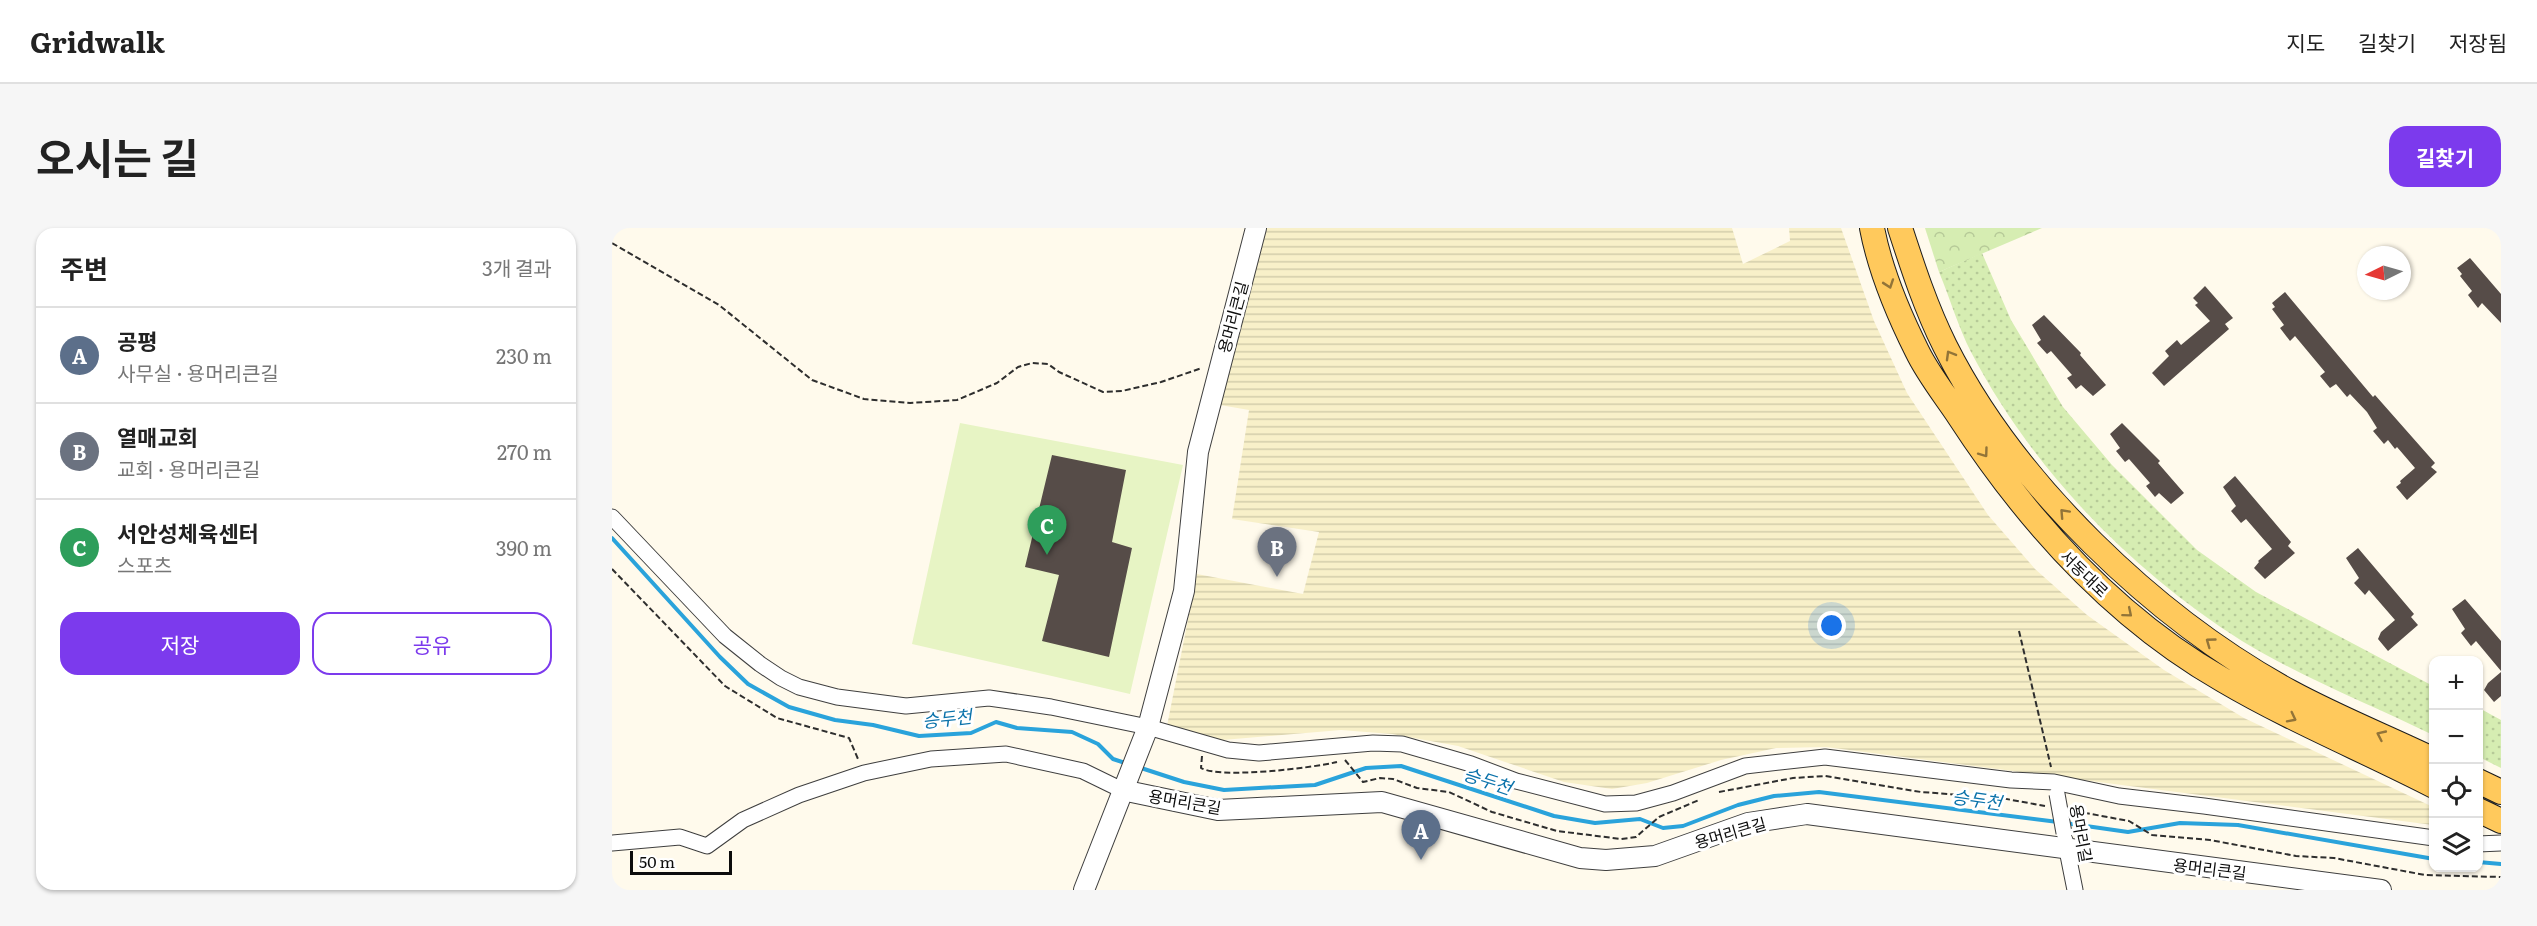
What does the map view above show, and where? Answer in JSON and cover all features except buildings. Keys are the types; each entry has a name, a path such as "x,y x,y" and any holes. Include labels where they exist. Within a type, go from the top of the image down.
{"main road":[{"name":"서동대로","path":"1872,228 1891,291 1917,352 1979,447 2024,509 2086,577 2151,632 2221,679 2293,719 2429,784"},
{"name":"서동대로","path":"1900,228 1925,302 1946,347 1970,389 2022,462 2090,541 2176,617 2222,650 2290,692 2429,758"},
{"path":"2483,783 2501,792"},
{"path":"2483,812 2501,821"}],"street":[{"name":"용머리큰길","path":"1084,890 1147,731 1184,591 1198,452 1256,228"},
{"path":"612,517 725,636 774,674 800,687 837,697 906,706 989,698 1051,707 1228,750 1259,753 1373,743 1402,744 1471,764 1516,781 1605,804 1636,803 1673,793 1745,766 1825,757 2429,837"},
{"path":"612,843 680,837 707,846 743,820 799,795 864,773 931,759 1006,754 1126,783"},
{"name":"용머리큰길","path":"1126,783 1218,810 1382,802 1580,858 1606,860 1655,856 1748,823 1807,814 2065,841 2381,890"},
{"name":"용머리길","path":"2056,788 2075,890"},
{"path":"2483,844 2501,843"}],"path":[{"path":"612,243 719,305 813,380 864,399 910,403 957,400 997,382 1018,367 1032,363 1048,364 1059,372 1103,392 1122,391 1161,382 1196,368 1218,368"},
{"path":"612,570 725,686 777,718 849,738 864,773"},
{"path":"2019,631 2056,788"},
{"path":"1201,761 1201,768 1206,771 1215,770 1238,774 1258,770 1281,771 1295,767 1321,766 1346,759 1364,782 1380,778 1393,779 1417,788 1449,792 1492,812 1557,831 1621,839 1636,837 1659,817 1706,797"},
{"path":"1715,793 1752,784 1825,776 1921,792 2001,798 2045,806"},
{"path":"2067,810 2129,821 2152,836 2210,840 2296,856 2334,858 2425,875 2501,877"}],"shaded area":[{"path":"1267,228 1732,228 1743,264 1790,241 1789,228 1841,228 1874,321 1907,393 1988,515 2035,569 2087,615 2164,670 2244,718 2429,805 2429,824 1826,747 1776,748 1721,760 1647,783 1612,789 1564,782 1458,746 1392,734 1341,730 1223,740 1167,726 1197,574 1303,594 1319,532 1232,519 1249,410 1220,405"}],"green space":[{"path":"1925,228 2042,228 1939,272"},
{"path":"1982,253 2011,320 2063,407 2112,465 2197,550 2256,592 2429,684 2429,733 2312,679 2242,641 2161,583 2124,550 2054,476 2023,437 1971,352 1939,272"},
{"path":"960,423 1183,465 1130,694 912,644"},
{"path":"2483,710 2501,720 2501,768 2483,759"}],"waterway":[{"name":"승두천","path":"612,538 720,657 748,684 789,707 835,720 873,725 919,736 971,733 996,722 1017,728 1072,732 1098,744 1113,759 1128,764"},
{"name":"승두천","path":"1138,767 1184,782 1224,790 1315,785 1366,768 1401,766 1554,816 1595,823 1640,819 1663,828 1683,826 1738,805 1774,796 1819,792 2058,822"},
{"name":"승두천","path":"2065,823 2128,832 2180,823 2238,825 2429,858"},
{"name":"승두천","path":"2483,862 2501,864"}],"place":[{"name":"서안성체육센터","path":"1047,555"},
{"name":"열매교회","path":"1277,577"},
{"name":"공평","path":"1421,860"}]}
